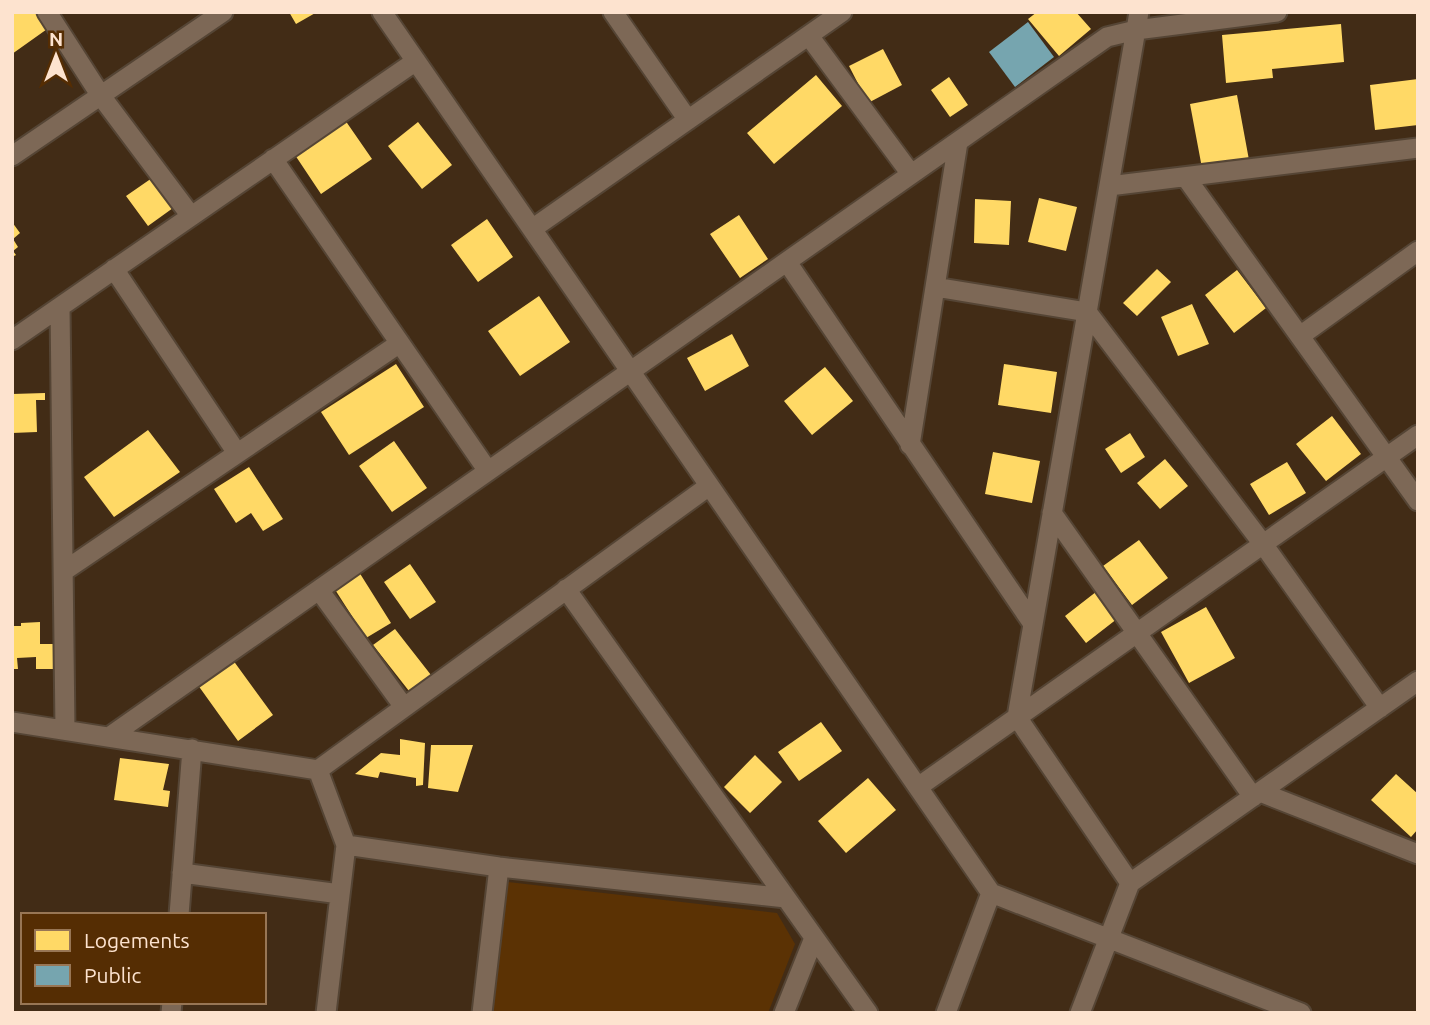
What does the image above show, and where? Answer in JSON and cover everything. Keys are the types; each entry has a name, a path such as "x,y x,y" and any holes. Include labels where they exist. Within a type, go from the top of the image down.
{"street":[{"path":"47,12 101,96 191,216"},
{"path":"12,156 223,12"},
{"path":"382,12 991,894 1301,1013"},
{"path":"613,12 688,120"},
{"path":"532,229 842,12"},
{"path":"109,737 1107,37 1137,21 1277,12"},
{"path":"1130,883 1017,717 1137,21"},
{"path":"809,36 911,174"},
{"path":"12,340 416,61"},
{"path":"910,445 958,142"},
{"path":"1109,186 1187,179 1418,148"},
{"path":"273,159 488,471"},
{"path":"1187,179 1418,501"},
{"path":"1300,336 1418,251"},
{"path":"787,262 1032,624"},
{"path":"114,270 237,453"},
{"path":"935,287 1087,312 1263,544 1380,708"},
{"path":"60,306 65,729"},
{"path":"64,571 400,343"},
{"path":"918,787 1418,435"},
{"path":"12,722 318,770 709,486"},
{"path":"1052,513 1256,794 1418,854"},
{"path":"566,589 868,1013"},
{"path":"319,590 404,707"},
{"path":"1080,1013 1130,883 1418,681"},
{"path":"179,913 192,750"},
{"path":"318,770 346,845 326,1013"},
{"path":"346,845 499,867 786,898"},
{"path":"482,1013 499,867"},
{"path":"182,873 340,894"},
{"path":"946,1013 991,894"},
{"path":"784,1013 814,937"}],"shaded area":[{"path":"507,882 777,913 795,944 768,1013 493,1013"}],"building: Logements":[{"path":"12,12 39,12 50,27 12,54"},
{"path":"289,12 317,12 296,24"},
{"path":"1037,12 1076,12 1091,29 1059,56 1028,19"},
{"path":"1341,24 1344,62 1272,69 1273,78 1226,83 1222,35"},
{"path":"883,49 902,85 868,103 849,66"},
{"path":"816,75 842,106 774,164 747,133"},
{"path":"949,77 968,105 950,117 931,90"},
{"path":"1418,79 1418,125 1375,130 1370,85"},
{"path":"1237,95 1249,160 1202,168 1190,104"},
{"path":"345,120 372,159 321,194 295,155"},
{"path":"418,122 452,165 422,189 388,146"},
{"path":"152,178 173,208 148,226 126,196"},
{"path":"1039,198 1077,207 1066,251 1028,242"},
{"path":"975,199 1011,201 1009,245 974,243"},
{"path":"739,215 768,259 740,278 710,234"},
{"path":"487,219 513,257 478,282 451,245"},
{"path":"12,222 20,233 13,239 18,247 13,251 16,255 12,257"},
{"path":"1157,269 1171,282 1137,316 1123,303"},
{"path":"1237,270 1266,308 1234,333 1205,295"},
{"path":"539,296 570,342 520,376 488,331"},
{"path":"1192,304 1209,344 1178,356 1161,317"},
{"path":"732,334 749,366 705,391 687,358"},
{"path":"396,364 424,407 349,455 321,412"},
{"path":"1004,364 1057,372 1051,413 998,405"},
{"path":"825,367 853,401 812,435 784,401"},
{"path":"45,393 45,400 36,400 37,432 12,433 12,394"},
{"path":"1332,416 1361,454 1326,481 1296,444"},
{"path":"148,430 180,472 114,517 84,477"},
{"path":"1130,433 1145,457 1121,473 1105,449"},
{"path":"394,441 427,488 392,512 359,466"},
{"path":"993,452 1040,461 1032,503 985,494"},
{"path":"1165,459 1188,486 1160,509 1137,483"},
{"path":"1287,462 1306,493 1269,515 1250,484"},
{"path":"249,467 283,519 263,531 251,513 236,523 214,489"},
{"path":"1139,540 1168,578 1132,605 1103,566"},
{"path":"410,564 436,602 410,619 384,582"},
{"path":"359,572 391,623 366,638 334,588"},
{"path":"1101,588 1122,615 1086,643 1065,616"},
{"path":"1206,607 1235,658 1189,683 1161,632"},
{"path":"40,622 40,644 54,644 54,669 36,669 36,657 17,658 18,669 12,669 12,626"},
{"path":"395,629 431,675 409,691 373,645"},
{"path":"230,656 273,715 238,741 195,681"},
{"path":"821,722 842,751 799,781 778,752"},
{"path":"400,739 425,743 423,785 416,786 416,778 380,772 378,778 355,774 381,753 400,755"},
{"path":"431,745 473,745 458,792 428,788"},
{"path":"755,755 782,782 750,813 724,787"},
{"path":"120,758 169,764 163,790 170,791 168,807 114,800"},
{"path":"1396,774 1418,794 1418,829 1411,837 1371,800"},
{"path":"868,778 896,810 846,853 818,821"}],"building: Public":[{"path":"1028,22 1054,57 1015,87 989,52"}]}
